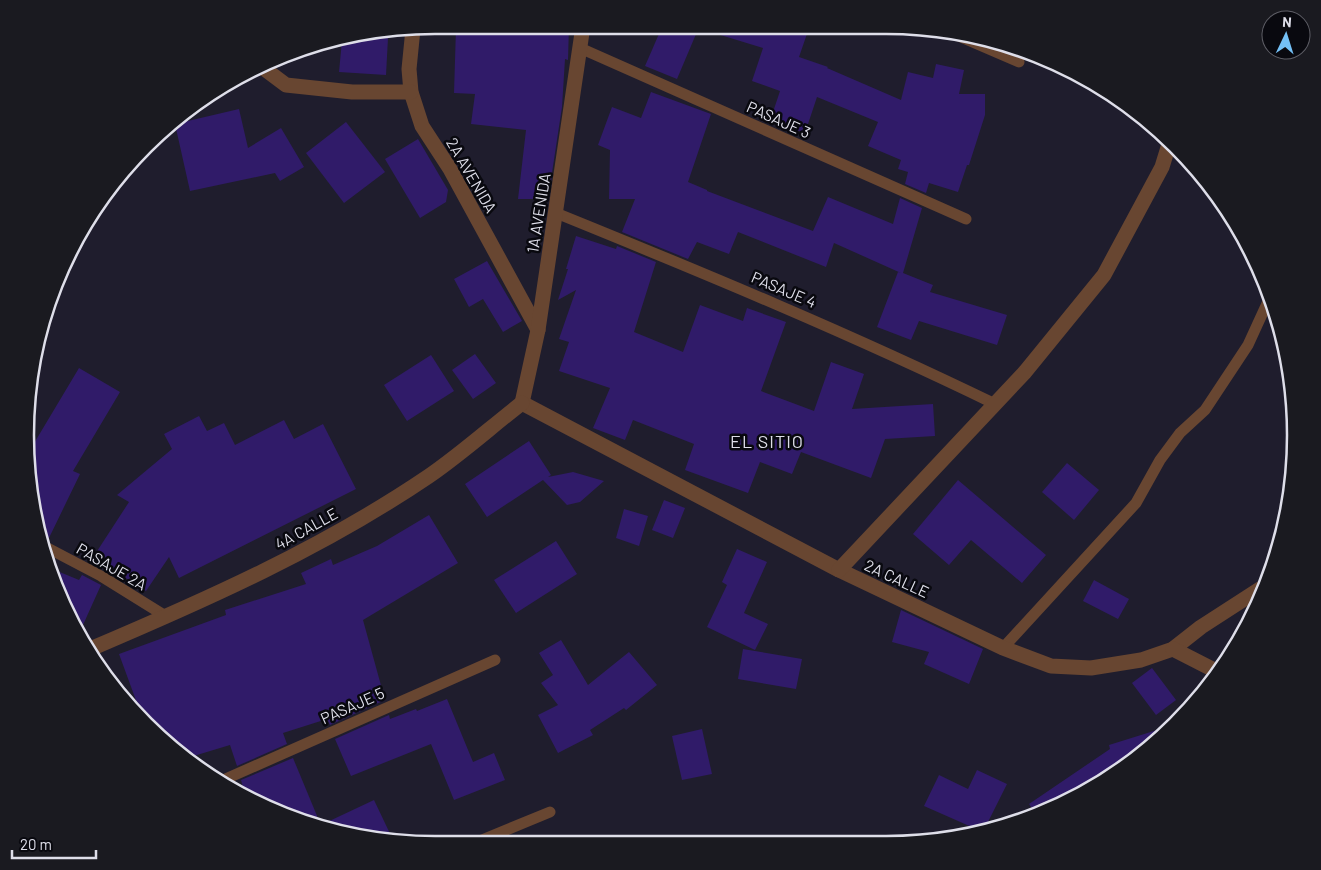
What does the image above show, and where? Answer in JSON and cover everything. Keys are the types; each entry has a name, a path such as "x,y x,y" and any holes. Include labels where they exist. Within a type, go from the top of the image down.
{"street":[{"name":"1A AVENIDA","path":"522,403 538,330 581,34"},
{"name":"2A AVENIDA","path":"412,35 409,69 411,92 422,126 450,169 538,330"},
{"path":"267,71 286,85 352,92 411,92"},
{"path":"839,570 1025,372 1104,275 1162,167 1168,149"},
{"name":"2A CALLE","path":"522,403 839,570 1003,648 1051,666 1091,668 1141,660 1173,650 1201,627 1256,592"},
{"name":"4A CALLE","path":"95,647 246,581 363,517 430,475 522,403"},
{"path":"1173,650 1212,669"}],"lane":[{"path":"977,44 1019,62"},
{"name":"PASAJE 3","path":"580,48 966,219"},
{"name":"PASAJE 4","path":"556,213 765,298 995,404"},
{"path":"1003,648 1136,503 1160,460 1180,434 1205,410 1248,345 1266,306"},
{"name":"PASAJE 2A","path":"50,549 101,576 167,617"},
{"name":"PASAJE 5","path":"227,778 496,660"},
{"path":"492,836 550,812"}],"building":[{"path":"456,34 569,34 568,60 565,59 562,107 548,199 518,199 526,130 471,124 475,94 454,93"},
{"path":"659,34 696,34 677,79 645,66"},
{"path":"717,34 807,34 799,57 828,67 901,100 908,72 933,78 936,64 964,70 959,94 985,94 985,115 958,192 929,183 926,193 905,184 908,172 898,169 901,160 868,146 878,122 817,97 805,133 770,121 780,91 752,81 763,48"},
{"path":"381,37 388,38 386,75 339,72 342,45"},
{"path":"651,92 711,114 688,182 707,191 813,231 828,197 893,224 900,198 922,208 903,273 933,285 930,292 1007,315 997,345 919,321 911,340 877,327 898,272 901,273 834,243 826,267 738,232 729,254 697,242 688,259 622,232 635,199 609,199 610,150 598,145 612,107 641,118"},
{"path":"239,109 248,148 281,128 304,167 280,181 275,173 190,191 176,128 185,122"},
{"path":"346,122 385,172 344,203 306,153"},
{"path":"418,139 448,190 446,202 420,218 385,159"},
{"path":"576,236 616,249 617,246 656,262 634,332 683,352 700,305 743,321 747,308 786,322 761,391 814,411 831,362 864,374 852,409 933,404 935,436 885,439 871,478 801,452 792,474 760,462 748,493 685,470 694,444 633,420 625,440 593,428 610,388 559,371 569,342 559,339 576,290 558,300"},
{"path":"487,261 522,321 503,332 483,299 469,307 454,279"},
{"path":"475,354 496,383 473,399 452,370"},
{"path":"431,355 454,391 407,421 384,385"},
{"path":"79,368 120,392 73,471 80,474 48,540 37,487 34,443"},
{"path":"199,416 207,431 224,423 235,445 284,420 294,439 323,424 356,489 179,578 169,557 146,591 108,567 107,571 90,562 129,502 117,495 172,449 164,434"},
{"path":"529,441 551,475 548,477 573,472 604,481 580,502 567,505 543,480 487,517 465,484"},
{"path":"1067,463 1099,490 1074,520 1042,492"},
{"path":"958,480 1046,555 1022,583 971,540 949,565 913,534"},
{"path":"664,500 685,508 673,538 652,530"},
{"path":"624,509 648,516 639,546 616,538"},
{"path":"429,515 458,563 363,620 385,700 330,725 327,719 283,733 287,744 237,766 230,745 195,756 170,737 138,705 119,654 226,615 225,610 306,584 301,573 331,559 333,565 377,546"},
{"path":"556,541 577,574 516,613 494,580"},
{"path":"737,549 767,562 744,613 768,624 755,650 707,627 727,585 722,582"},
{"path":"58,571 79,580 82,575 101,585 83,626 64,589"},
{"path":"1094,580 1129,599 1118,619 1083,601"},
{"path":"901,610 983,649 969,684 924,664 929,652 892,642"},
{"path":"561,640 588,685 629,652 657,685 626,710 624,708 590,730 593,735 558,753 538,715 558,705 541,683 553,675 539,653"},
{"path":"743,649 802,659 796,689 738,679"},
{"path":"1152,668 1176,700 1156,715 1132,683"},
{"path":"447,699 473,762 494,753 505,780 454,800 431,744 351,776 335,739 389,715 390,719"},
{"path":"702,729 712,774 682,780 672,736"},
{"path":"1159,729 1109,769 1063,795 1032,809 1029,804 1110,749 1109,745"},
{"path":"293,758 318,819 281,806 258,795 243,787 241,780"},
{"path":"977,770 1007,784 987,824 972,827 924,806 939,775 968,789"},
{"path":"374,800 390,834 357,829 328,822"}],"district":[{"name":"EL SITIO","path":"767,441"}]}
